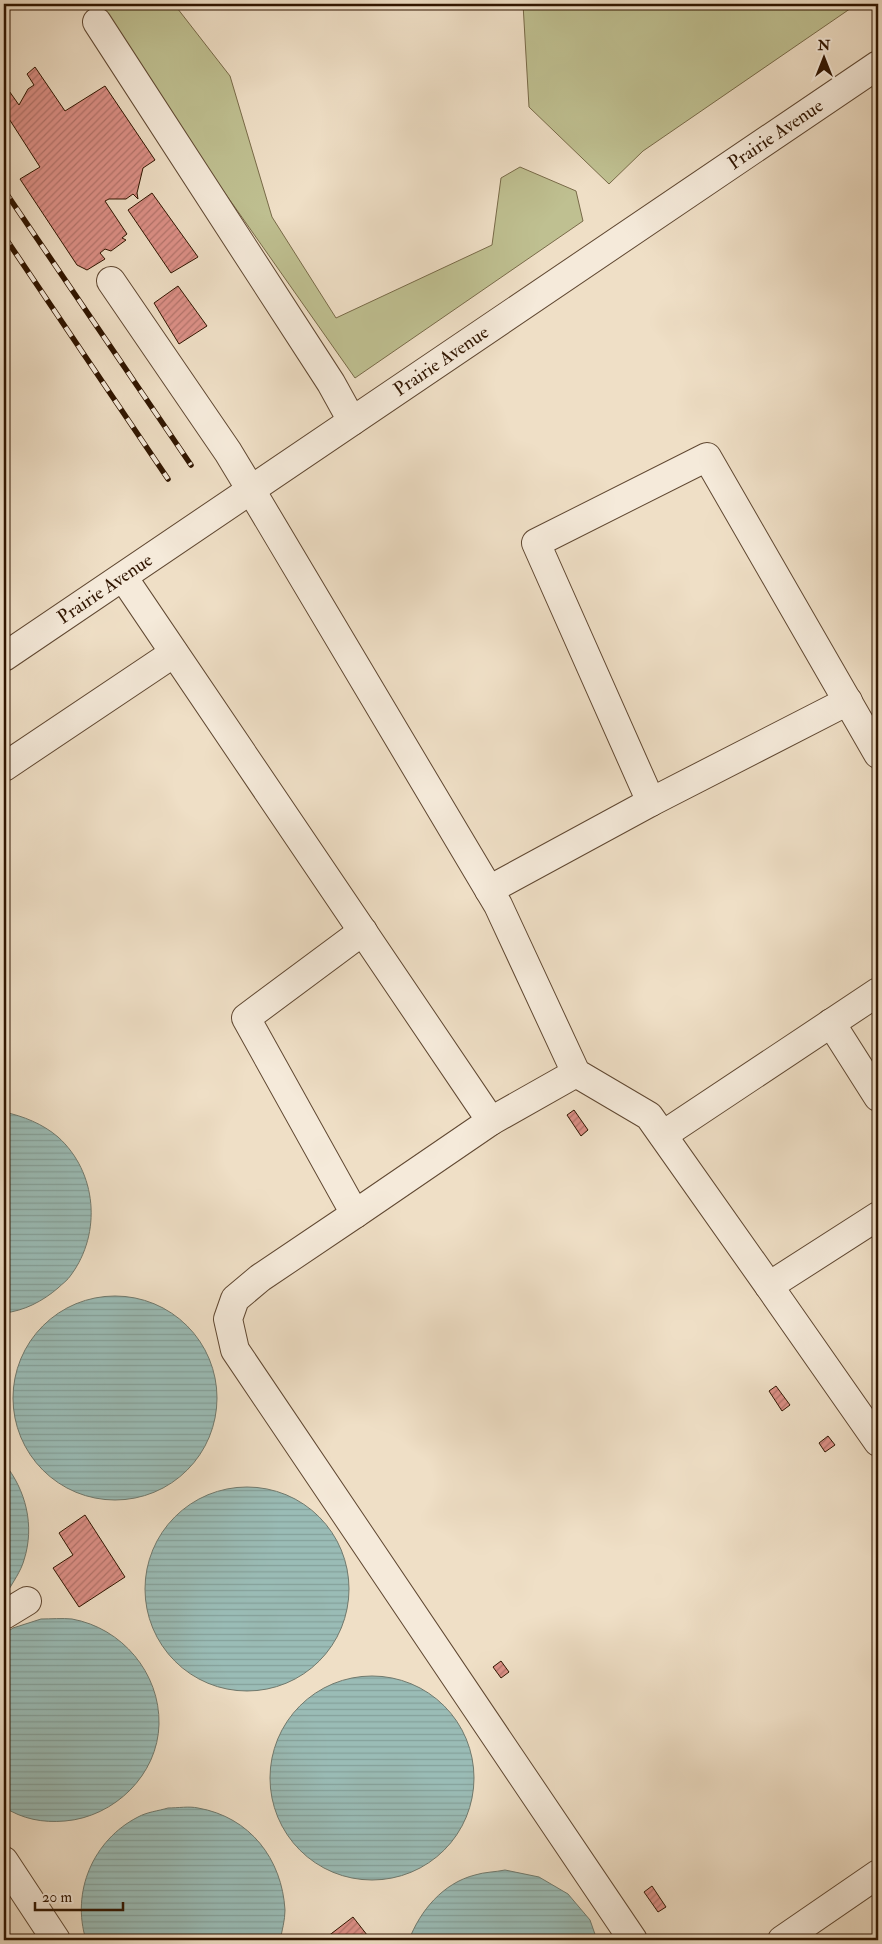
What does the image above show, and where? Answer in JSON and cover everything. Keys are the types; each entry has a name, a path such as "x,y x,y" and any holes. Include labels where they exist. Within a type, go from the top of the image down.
{"street":[{"path":"97,22 331,383 352,421"},
{"name":"Prairie Avenue","path":"4,657 878,65"},
{"path":"111,281 228,452 489,890 576,1073 649,1116 878,1442"},
{"path":"651,802 536,543 707,457 878,754"},
{"path":"123,577 492,1121"},
{"path":"4,767 174,652"},
{"path":"489,890 651,802 848,701"},
{"path":"355,1214 246,1018 363,931"},
{"path":"663,1135 878,992"},
{"path":"832,1024 878,1097"},
{"path":"576,1073 492,1121 260,1278 235,1299 228,1320 235,1350 633,1940"},
{"path":"769,1286 878,1216"},
{"path":"4,1616 28,1601"},
{"path":"4,1862 56,1940"},
{"path":"782,1940 878,1874"}],"green space":[{"path":"92,4 174,4 230,76 272,217 336,318 492,245 501,178 520,167 576,191 583,221 355,378"},
{"path":"523,4 857,4 643,151 609,184 529,107"}],"water":[{"path":"4,1112 25,1118 46,1128 58,1137 71,1151 81,1167 87,1185 91,1203 91,1222 88,1241 81,1258 68,1279 40,1301 26,1308 4,1313"},
{"path":"115,1296 135,1298 154,1304 163,1308 187,1326 205,1350 209,1359 215,1378 217,1398 215,1418 209,1437 205,1446 187,1470 163,1488 154,1492 135,1498 115,1500 95,1498 76,1492 67,1488 43,1470 25,1446 21,1437 15,1418 13,1398 15,1378 21,1359 25,1350 43,1326 67,1308 76,1304 95,1298"},
{"path":"4,1463 12,1474 23,1497 29,1534 23,1564 4,1595"},
{"path":"247,1487 267,1489 286,1495 295,1499 319,1517 337,1541 341,1550 347,1569 349,1589 347,1609 341,1628 337,1637 319,1661 295,1679 286,1683 267,1689 247,1691 227,1689 208,1683 199,1679 175,1661 157,1637 153,1628 147,1609 145,1589 147,1569 153,1550 157,1541 175,1517 199,1499 208,1495 227,1489"},
{"path":"41,1619 72,1619 90,1624 107,1632 122,1643 135,1656 145,1671 153,1687 158,1705 157,1743 151,1760 142,1776 116,1802 83,1818 65,1821 33,1819 18,1815 4,1807 4,1634 13,1628"},
{"path":"372,1676 392,1678 411,1684 420,1688 444,1706 462,1730 466,1739 472,1758 474,1778 472,1798 466,1817 462,1826 444,1850 420,1868 411,1872 392,1878 372,1880 352,1878 333,1872 324,1868 300,1850 282,1826 278,1817 272,1798 270,1778 272,1758 278,1739 282,1730 300,1706 324,1688 333,1684 352,1678"},
{"path":"195,1807 217,1813 248,1831 260,1843 270,1858 283,1891 285,1914 280,1940 86,1940 81,1904 84,1886 98,1853 122,1827 141,1815 168,1808"},
{"path":"505,1870 539,1877 568,1894 590,1920 597,1940 409,1940 419,1919 443,1891 463,1879 479,1874"}],"building":[{"path":"35,67 65,111 105,86 155,160 143,168 137,193 138,199 133,194 126,199 109,199 105,201 127,234 122,238 126,240 111,251 105,249 100,253 105,259 87,270 77,265 20,179 40,167 4,111 4,90 7,88 19,105 28,89 34,85 27,74"},
{"path":"152,193 198,257 171,273 128,210"},
{"path":"178,286 207,326 179,344 154,303"},
{"path":"574,1110 588,1130 581,1136 567,1115"},
{"path":"776,1386 790,1405 782,1411 769,1391"},
{"path":"828,1436 835,1445 825,1452 819,1443"},
{"path":"85,1515 125,1577 79,1607 53,1568 73,1555 59,1533"},
{"path":"501,1661 509,1672 501,1678 493,1667"},
{"path":"652,1886 666,1907 658,1912 644,1892"},
{"path":"353,1917 371,1940 323,1940"}],"railway":[{"path":"4,190 191,465"},
{"path":"4,236 168,479"}]}
